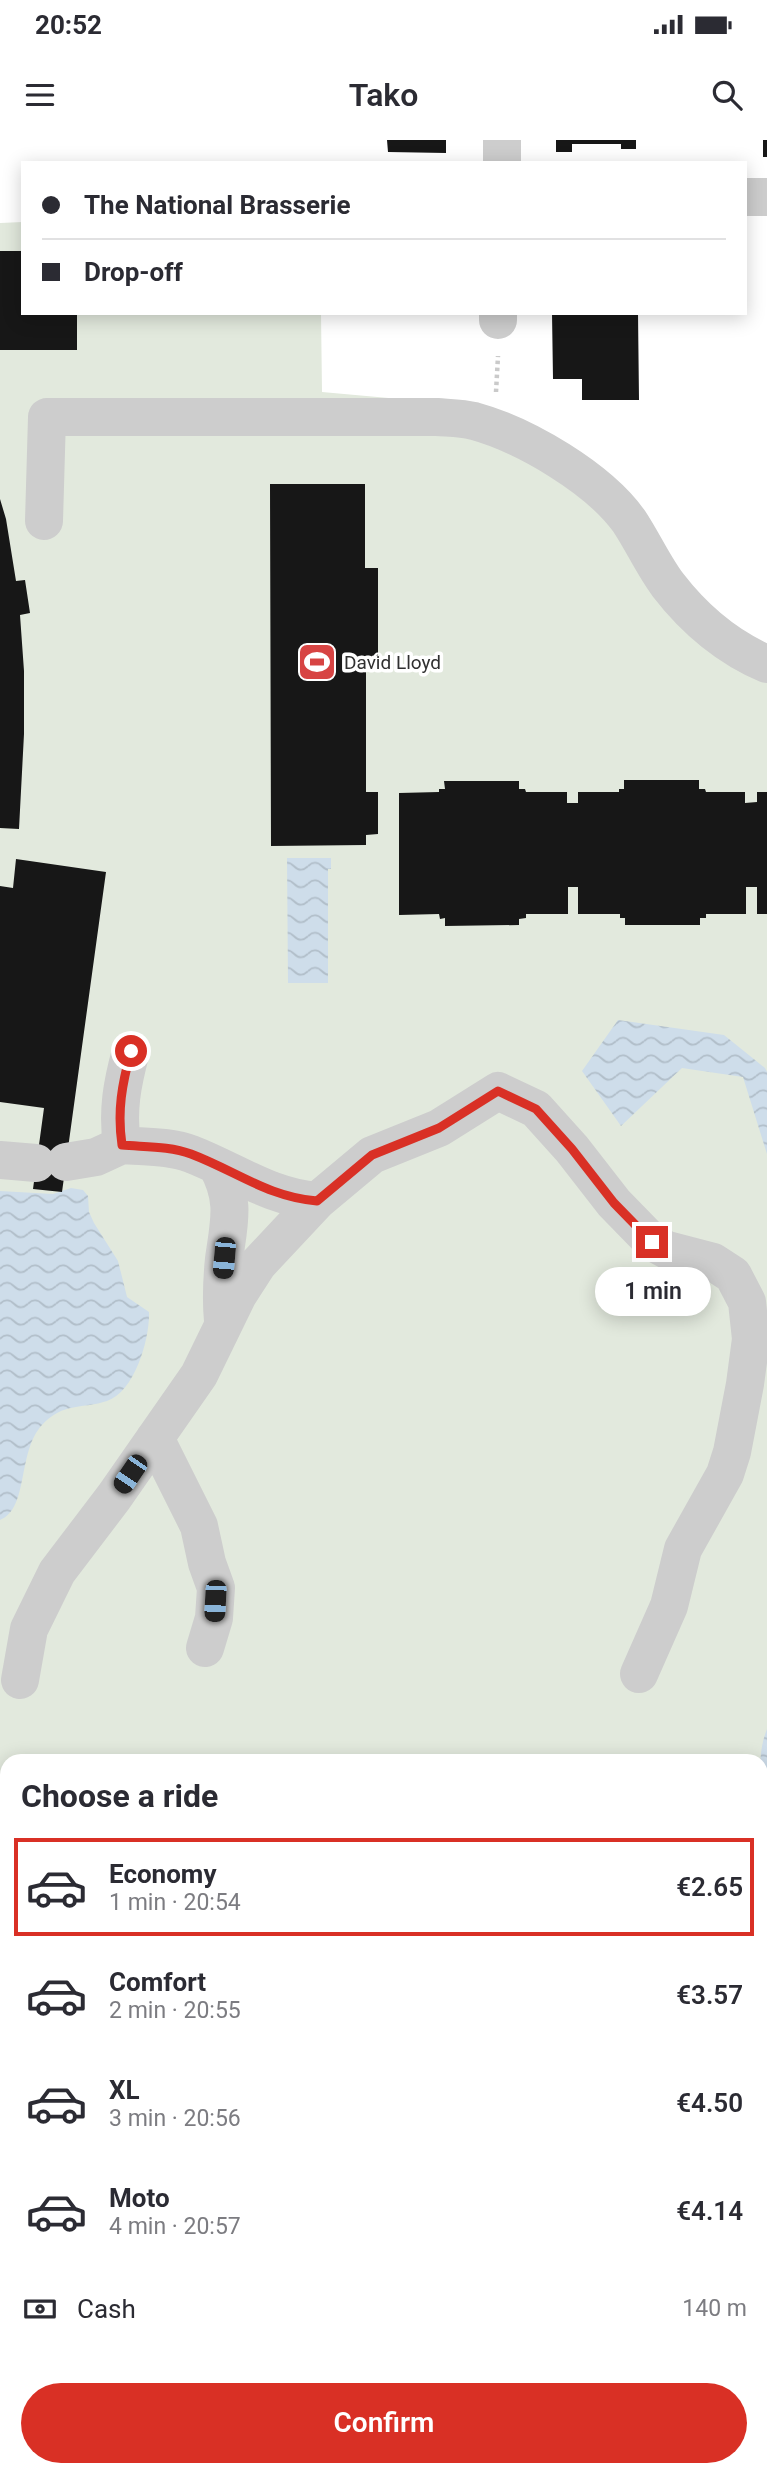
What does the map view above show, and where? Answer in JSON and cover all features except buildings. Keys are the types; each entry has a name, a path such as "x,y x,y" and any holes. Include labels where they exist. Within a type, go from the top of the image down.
{"street":[{"path":"502,140 502,161"},
{"path":"747,197 767,197"},
{"path":"44,521 47,417 437,417 472,420 515,436 555,457 601,492 628,520 668,585 703,625 742,653 767,664"},
{"path":"122,1145 118,1121 121,1090 131,1051"},
{"path":"20,1679 29,1629 57,1572 114,1497 199,1374 223,1323 258,1264 317,1201 372,1155 439,1128 498,1091 536,1109 622,1212 652,1242 667,1250 713,1262 733,1275 747,1302 751,1339 735,1439 726,1474 682,1549 669,1606 639,1674"},
{"path":"34,1161 96,1157 122,1145 170,1149 190,1154 272,1192 294,1199 317,1201"},
{"path":"217,1167 225,1180 230,1198 222,1283 223,1323"},
{"path":"155,1438 200,1526 207,1563 216,1588 214,1618 205,1648"}],"path":[{"path":"489,426 496,395 498,317"}],"shaded area":[{"path":"21,222 21,315 321,315 322,392 455,404 672,566 735,630 767,647 767,1754 0,1754 0,223"}],"water":[{"path":"287,858 331,858 331,869 328,869 328,983 288,983"},
{"path":"618,1020 724,1035 765,1068 767,1154 743,1077 682,1068 621,1126 582,1071"},
{"path":"71,1188 83,1190 88,1196 89,1212 118,1261 127,1297 149,1312 147,1336 133,1376 117,1396 107,1401 65,1409 42,1425 29,1450 15,1504 9,1514 0,1520 0,1191 53,1194"},
{"path":"767,1729 767,1754 761,1754"}],"place":[{"name":"David Lloyd","path":"317,662"}],"route":[{"path":"131,1051 121,1090 118,1121 122,1145 170,1149 190,1154 272,1192 294,1199 317,1201 340,1179 372,1155 439,1128 498,1091 536,1109 572,1149 614,1203 652,1242"}]}
